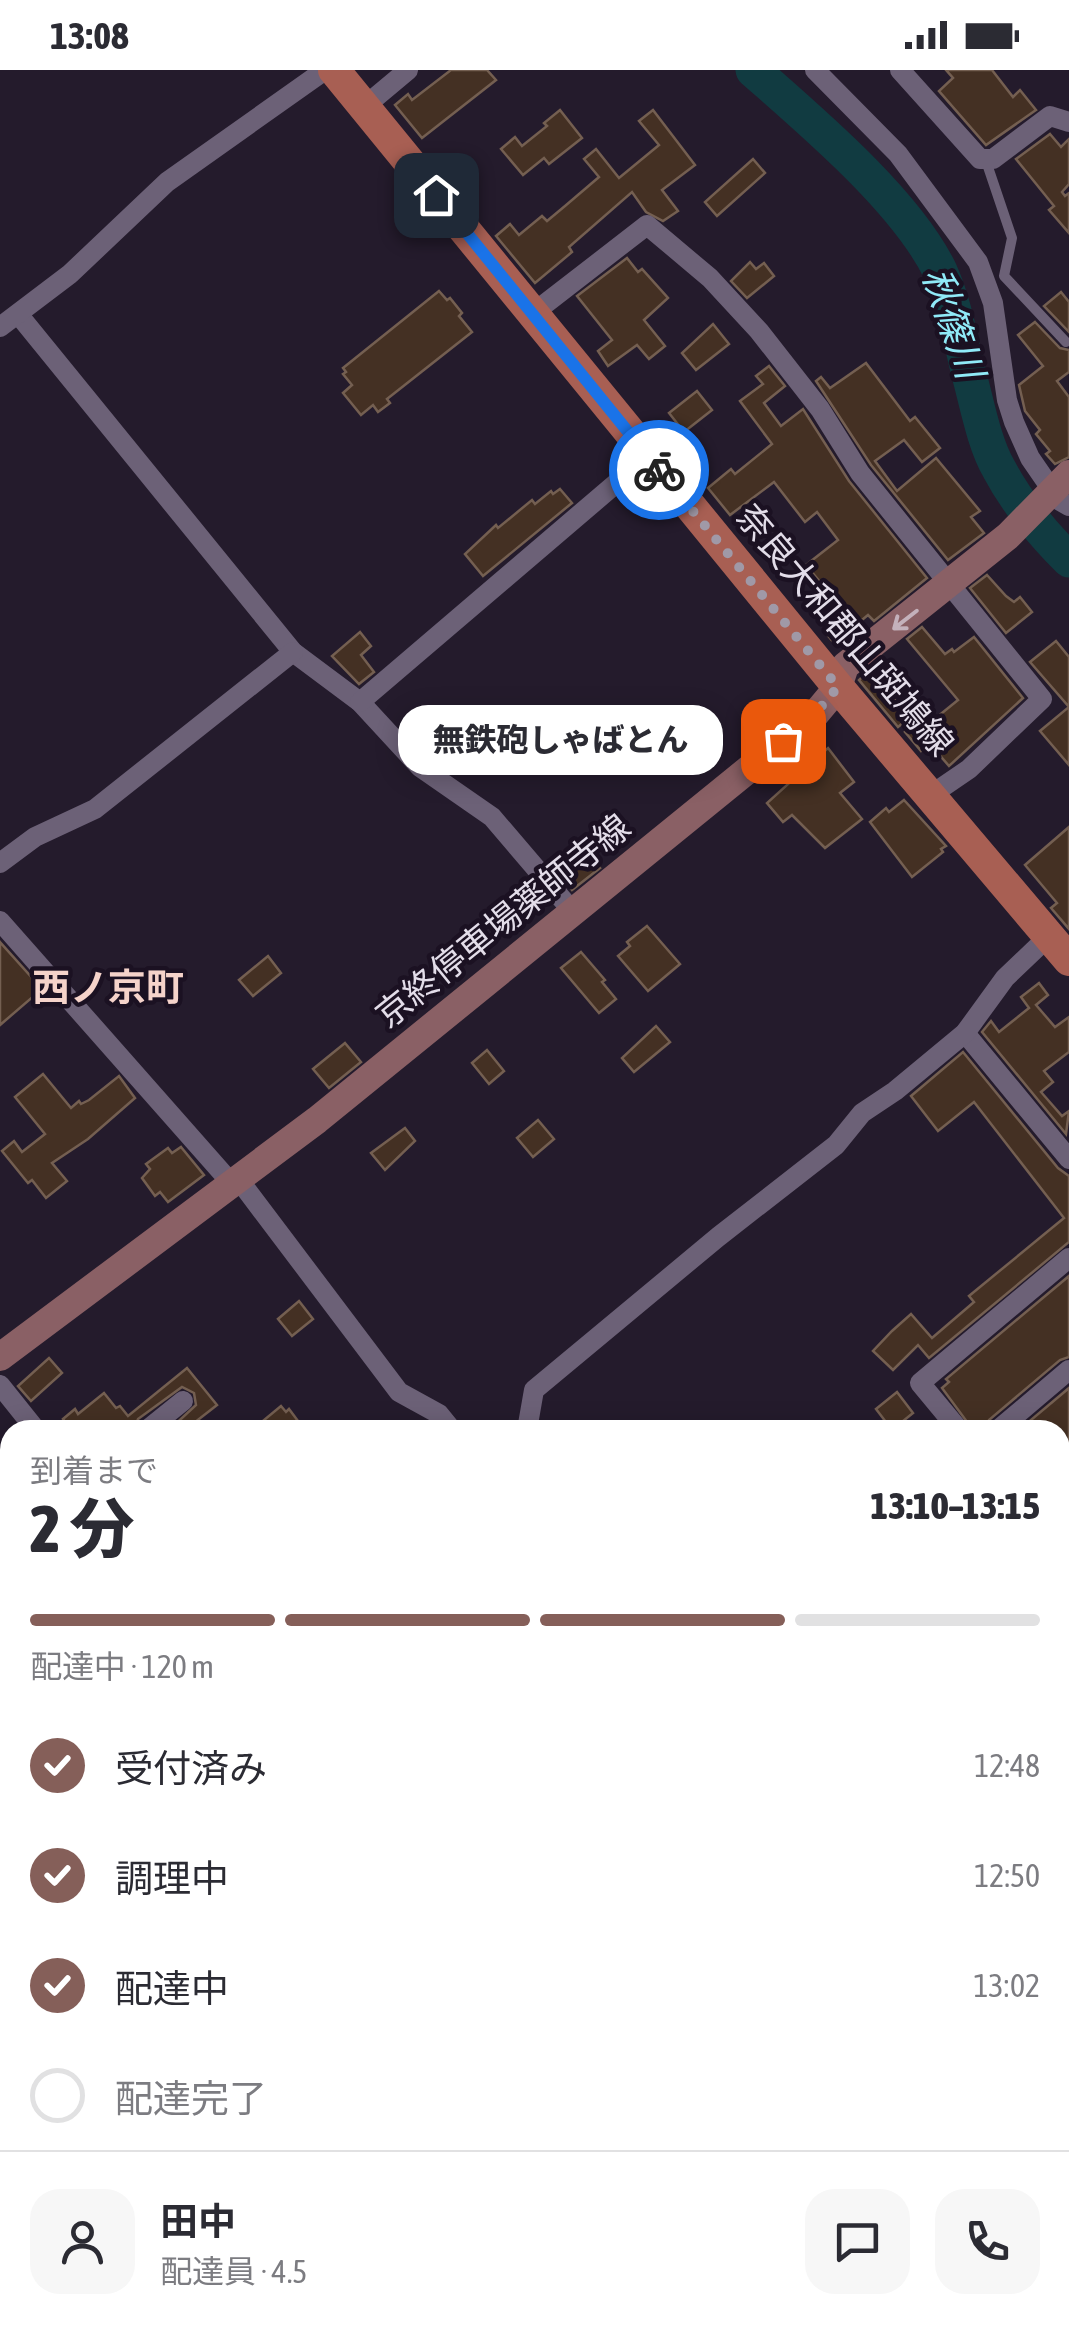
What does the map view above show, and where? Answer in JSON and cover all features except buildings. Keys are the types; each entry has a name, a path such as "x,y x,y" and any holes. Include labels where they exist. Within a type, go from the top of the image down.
{"main road":[{"name":"奈良大和郡山斑鳩線","path":"334,70 838,687 1059,948"},
{"name":"京終停車場薬師寺線","path":"0,1357 236,1182 574,913 813,716 838,687 845,666 1059,500 1069,474"}],"street":[{"path":"0,328 70,274 166,182 325,70"},
{"path":"365,106 408,70"},
{"path":"815,70 898,154 978,262 993,303 1008,400 1023,446 1059,500"},
{"path":"900,70 980,159 993,158 1050,116 1069,122"},
{"path":"532,314 647,225 710,278 758,331 820,409 860,474 1042,700 969,769 932,796"},
{"path":"18,314 293,652 360,702 420,767 492,817 574,913"},
{"path":"360,702 648,456"},
{"path":"0,863 35,836 95,809 293,652"},
{"path":"0,921 236,1182 399,1392 444,1420"},
{"path":"529,1420 534,1390 836,1145 862,1113 966,1033 1005,978 1059,948"},
{"path":"966,1033 1069,1159"},
{"path":"951,1420 920,1383 1069,1258"},
{"path":"1010,1420 1069,1370"},
{"path":"2,1394 27,1420"},
{"path":"159,1420 183,1401"}],"lane":[{"path":"986,160 1012,238 993,303"},
{"path":"1004,276 1066,342"}],"waterway":[{"name":"秋篠川","path":"753,70 856,164 925,244 950,298 982,427 994,459 1022,506 1069,560"}],"way so far":[{"path":"659,470 838,687 813,716 783,741"}],"place":[{"name":"無鉄砲しゃばとん","path":"783,741"}],"district":[{"name":"西ノ京町","path":"108,988"}],"route":[{"path":"436,195 659,470"}]}
